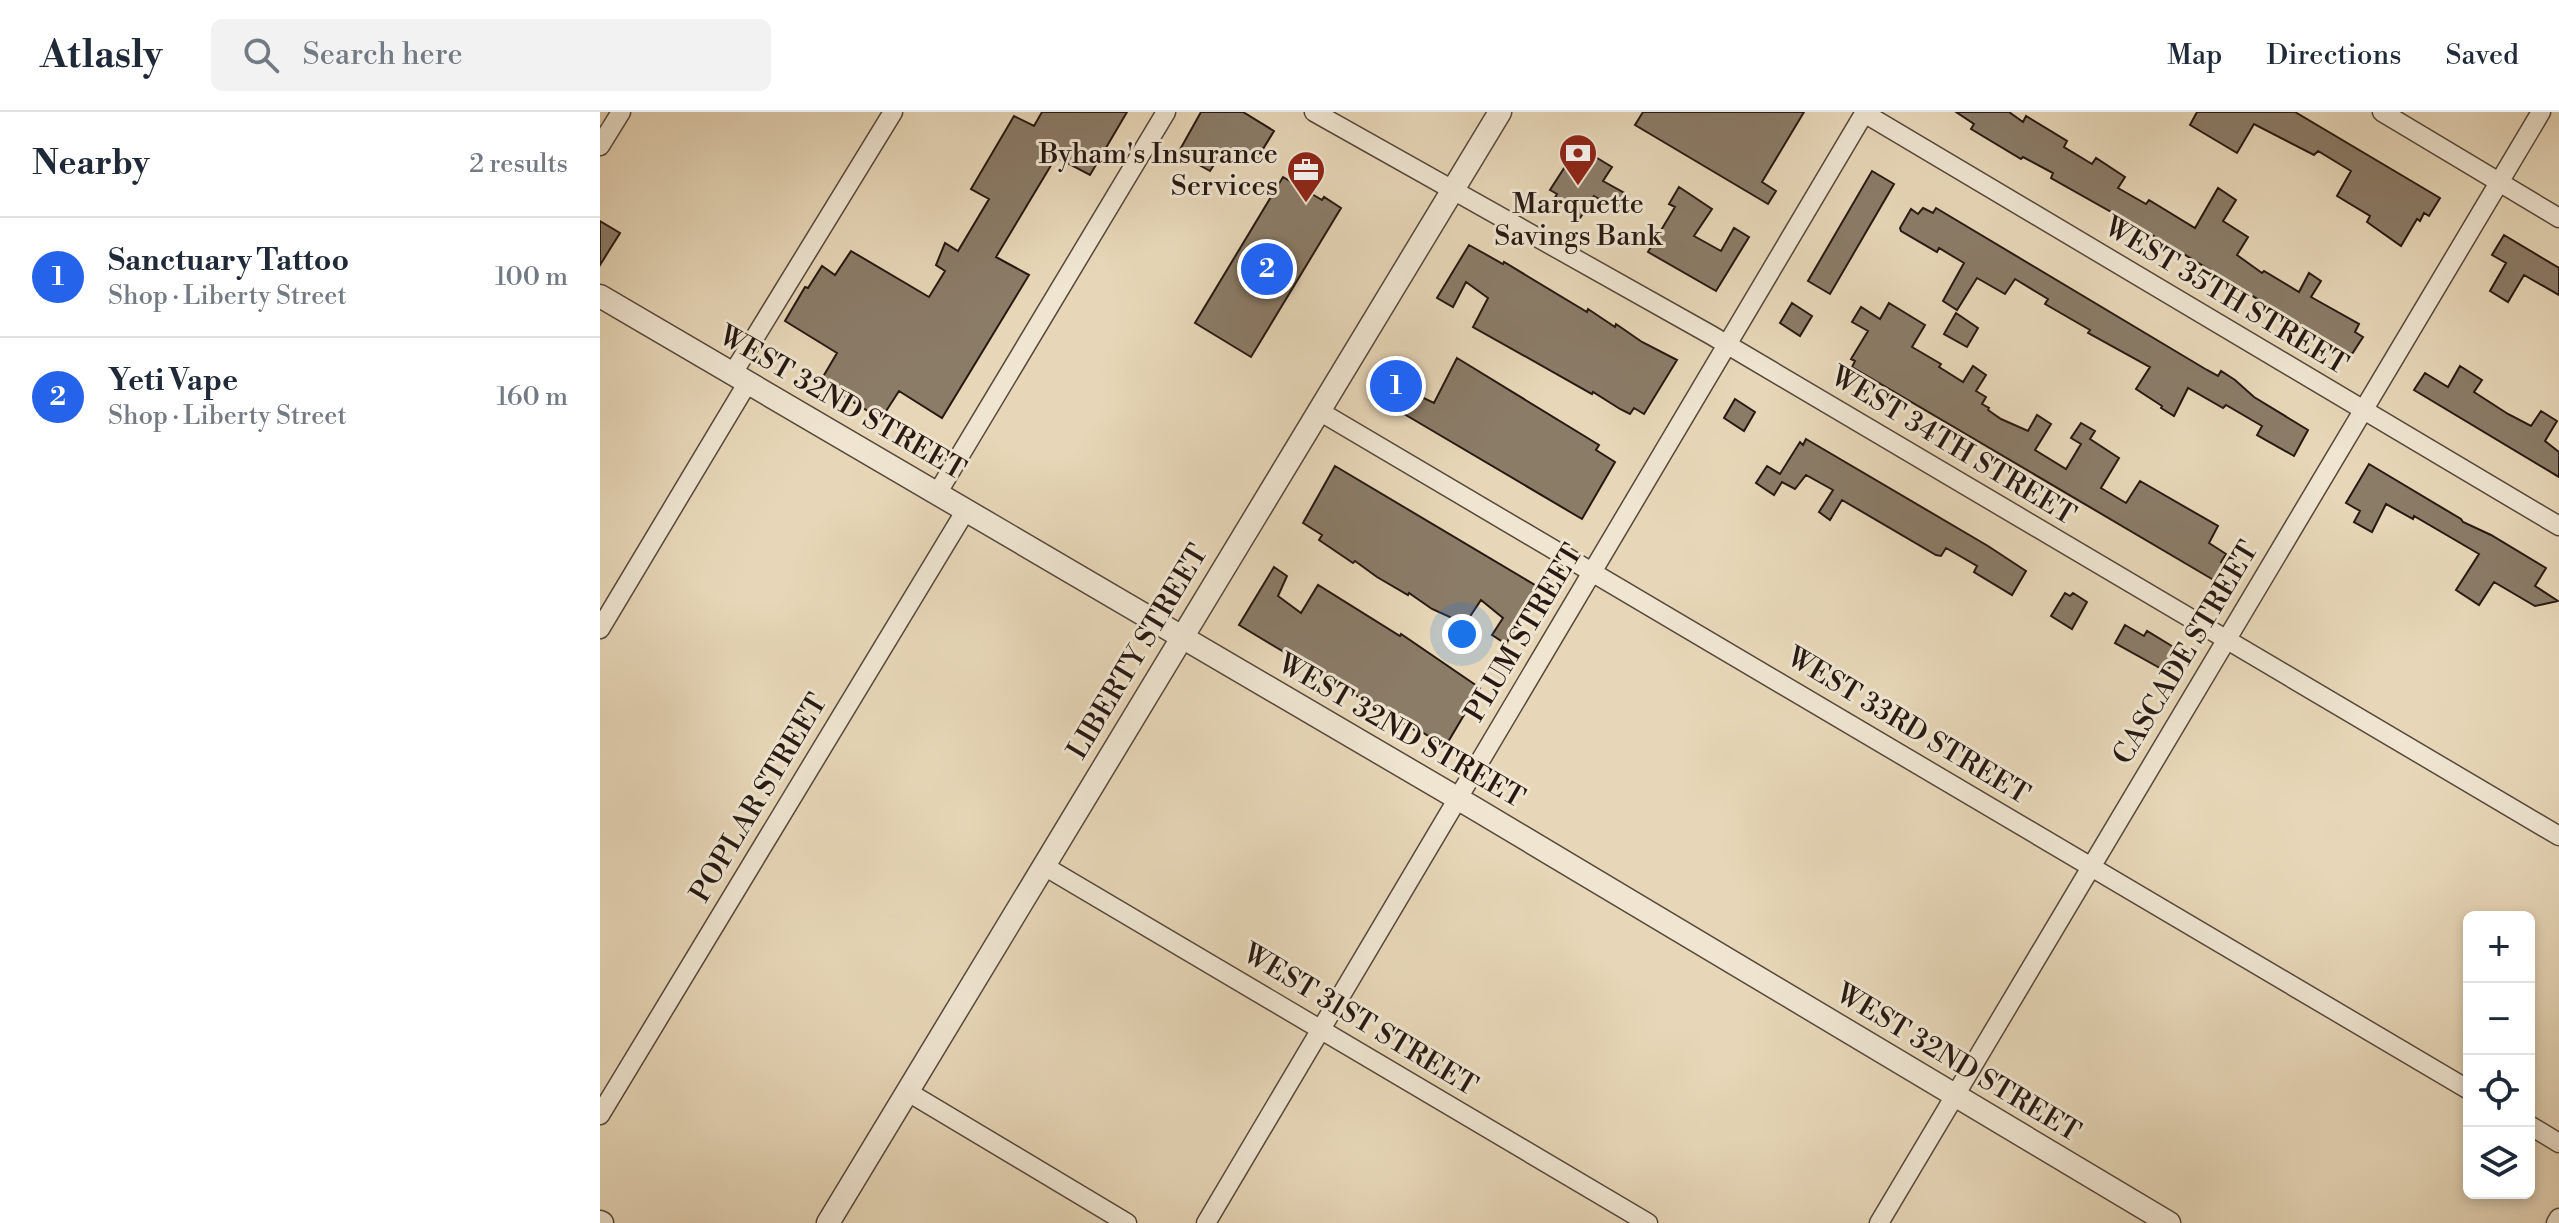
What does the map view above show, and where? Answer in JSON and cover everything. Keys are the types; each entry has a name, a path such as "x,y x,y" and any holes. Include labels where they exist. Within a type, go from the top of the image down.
{"street":[{"path":"600,146 621,112"},
{"path":"600,629 893,112"},
{"path":"938,492 1166,112"},
{"name":"WEST 34TH STREET","path":"1314,112 1727,344 2559,836"},
{"name":"LIBERTY STREET","path":"828,1223 1500,112"},
{"path":"2382,112 2559,218"},
{"name":"CASCADE STREET","path":"1879,1223 2541,112"},
{"name":"PLUM STREET","path":"1206,1223 1865,113"},
{"name":"WEST 35TH STREET","path":"1865,113 2559,526"},
{"name":"WEST 32ND STREET","path":"600,296 1458,799 2169,1223"},
{"name":"WEST 33RD STREET","path":"1319,411 2463,1086"},
{"name":"POPLAR STREET","path":"600,1115 966,510"},
{"name":"WEST 31ST STREET","path":"1044,866 1648,1223"},
{"path":"908,1092 1127,1223"},
{"path":"2532,1127 2559,1143"},
{"path":"2556,1223 2559,1218"}],"building":[{"path":"1042,112 1127,112 1090,175 1056,157 996,257 1029,275 942,418 899,391 881,419 820,382 837,353 785,321 822,266 835,275 851,251 929,297 945,271 936,265 945,243 958,251 989,199 971,189 1014,116 1034,126"},
{"path":"1201,112 1243,112 1274,131 1255,162 1246,156 1243,161 1224,149 1210,171 1178,153"},
{"path":"1643,112 1804,112 1762,182 1776,191 1768,204 1635,125"},
{"path":"1956,112 2009,112 2023,122 2026,116 2067,141 2064,147 2092,164 2096,158 2125,177 2118,188 2146,204 2149,200 2195,228 2218,188 2236,200 2223,221 2248,237 2237,255 2262,273 2264,271 2299,292 2309,273 2321,281 2311,297 2359,324 2355,332 2363,337 2352,354 2343,351 2159,239 2051,178 2053,173 2023,157 2021,159 1971,129 1974,124"},
{"path":"2197,112 2295,112 2440,198 2429,216 2424,213 2420,221 2417,219 2401,246 2367,222 2370,216 2337,196 2351,171 2318,151 2314,155 2254,124 2237,153 2190,125"},
{"path":"1584,150 1612,167 1603,181 1628,195 1619,211 1594,196 1580,218 1553,201 1557,194 1550,190 1568,162 1574,166"},
{"path":"1872,171 1894,184 1830,294 1808,281"},
{"path":"1283,177 1341,208 1251,357 1195,323"},
{"path":"1679,187 1712,209 1694,236 1721,251 1734,228 1749,237 1716,291 1648,252 1675,207 1669,204"},
{"path":"1923,208 1933,213 1936,208 2207,370 2218,376 2221,371 2235,380 2254,397 2308,430 2294,456 2257,435 2262,426 2188,388 2174,416 2161,408 2136,389 2150,367 2088,333 2090,330 2045,304 2048,299 2015,279 2005,294 1977,278 1957,310 1943,301 1964,263 1939,248 1937,252 1901,231 1911,209 1918,214"},
{"path":"600,221 620,233 600,265"},
{"path":"2504,235 2559,268 2559,295 2524,275 2508,302 2490,291 2506,263 2492,255"},
{"path":"1469,245 1677,360 1644,414 1634,408 1630,414 1620,409 1473,327 1488,298 1466,282 1453,307 1437,298"},
{"path":"1792,303 1812,316 1800,336 1780,323"},
{"path":"1889,303 1925,325 1912,347 1963,382 1973,366 1986,375 1976,391 1986,397 1982,404 1988,410 2028,431 2037,415 2051,424 2035,450 2066,469 2081,444 2071,438 2081,423 2095,431 2090,439 2119,458 2101,488 2126,503 2140,481 2218,526 2209,543 2226,554 2221,562 2227,565 2217,582 1852,367 1855,361 1851,359 1868,331 1852,322 1861,307 1880,319"},
{"path":"1956,313 1978,328 1967,347 1944,334"},
{"path":"1457,358 1599,445 1596,450 1615,462 1582,519 1377,398 1396,367 1423,381 1417,395 1434,403"},
{"path":"2460,366 2482,380 2474,392 2508,414 2531,426 2541,411 2557,421 2545,441 2559,452 2559,477 2414,390 2425,373 2448,387"},
{"path":"1735,399 1755,412 1744,431 1724,418"},
{"path":"1806,439 2026,571 2012,595 1974,572 1977,566 1946,548 1941,556 1936,555 1842,500 1830,520 1819,512 1833,490 1806,475 1795,489 1782,482 1774,495 1756,483 1767,466 1780,474 1800,442 1803,445"},
{"path":"2369,464 2546,568 2535,586 2558,601 2535,606 2494,582 2479,605 2456,590 2479,554 2414,516 2413,519 2386,504 2372,532 2354,522 2360,511 2346,503"},
{"path":"1335,466 1540,588 1506,644 1492,635 1503,618 1481,600 1465,624 1432,609 1319,540 1322,535 1303,523"},
{"path":"1274,567 1287,576 1278,596 1301,613 1318,585 1401,634 1480,688 1445,747 1239,625"},
{"path":"2065,593 2070,596 2073,593 2087,602 2072,629 2051,616"},
{"path":"2125,625 2144,636 2147,631 2180,651 2167,672 2115,643"}],"place":[{"name":"Marquette Savings Bank","path":"1578,187"},
{"name":"Byham's Insurance Services","path":"1306,204"},
{"name":"Yeti Vape","path":"1267,269"},
{"name":"Sanctuary Tattoo","path":"1396,386"}]}
